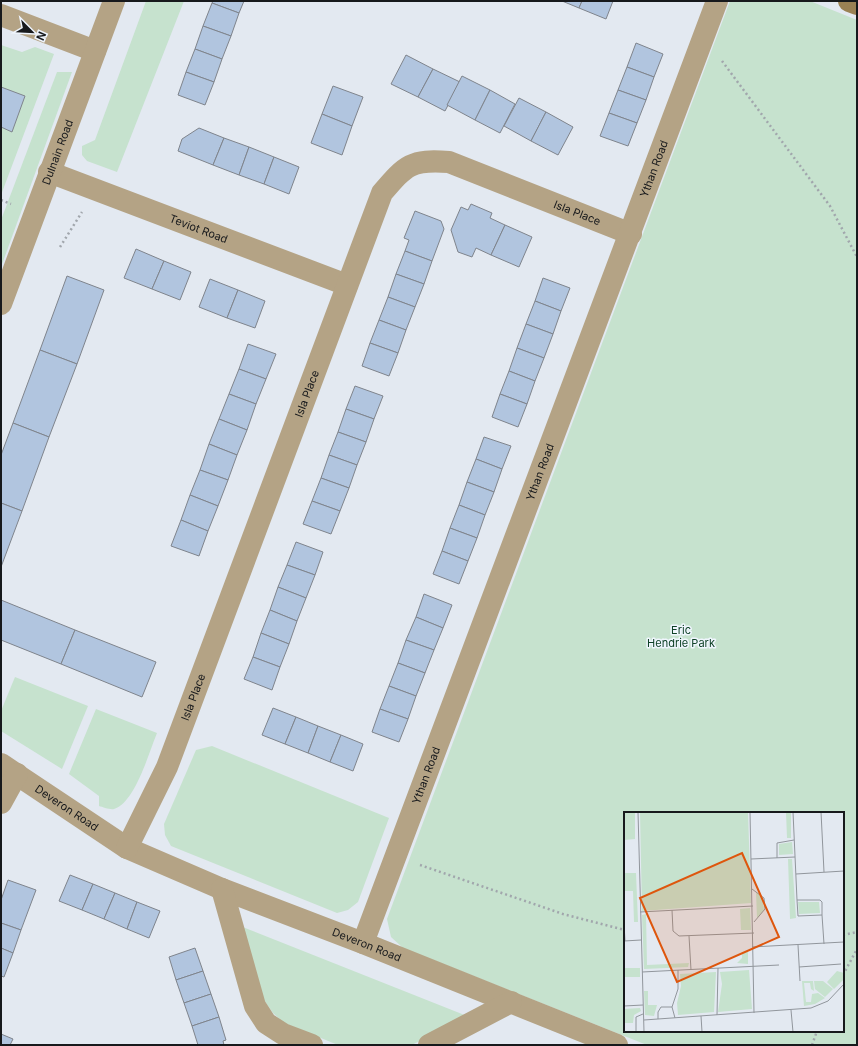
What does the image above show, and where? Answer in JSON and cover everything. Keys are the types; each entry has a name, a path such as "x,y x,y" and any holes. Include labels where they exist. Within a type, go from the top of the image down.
{"street":[{"name":"Dulnain Road","path":"1,304 114,1"},
{"name":"Ythan Road","path":"363,943 631,234 717,1"},
{"path":"849,1 857,4"},
{"path":"1,15 95,51"},
{"name":"Isla Place","path":"127,848 167,767 382,193 396,176 411,164 430,160 449,162 631,234"},
{"name":"Teviot Road","path":"49,172 347,285"},
{"path":"1,803 9,769"},
{"name":"Deveron Road","path":"9,769 127,848 222,888 618,1045"},
{"path":"222,888 255,1006 266,1023 283,1034 312,1045"},
{"path":"429,1045 511,1002"}],"path":[{"path":"722,60 830,206 857,257"},
{"path":"60,247 84,210"},
{"path":"415,863 563,914 624,930"},
{"path":"844,935 857,932"},
{"path":"844,973 857,949"},
{"path":"812,1045 817,1032"}],"green space":[{"path":"146,1 184,1 117,172 87,161 82,155 82,146 95,140"},
{"name":"Eric Hendrie Park","path":"730,1 810,1 857,20 857,1045 647,1045 403,948 391,937 387,919"},
{"path":"1,45 22,52 35,47 54,54 1,195"},
{"path":"57,72 72,72 1,267 1,220"},
{"path":"15,677 88,706 62,769 1,731 1,711"},
{"path":"96,709 157,733 135,787 122,805 114,809 99,806 99,796 69,774"},
{"path":"212,746 389,818 358,902 348,910 337,913 171,846 165,835 164,824 196,750"},
{"path":"240,926 467,1016 412,1045 338,1045 284,1023 273,1013 264,1000"}],"building":[{"path":"213,1 244,1 239,13 212,3"},
{"path":"562,1 582,1 579,8"},
{"path":"582,1 613,1 606,19 579,8"},
{"path":"212,3 239,13 231,36 203,26"},
{"path":"203,26 231,36 222,59 195,49"},
{"path":"636,43 663,54 654,77 627,67"},
{"path":"195,49 222,59 214,82 186,72"},
{"path":"406,55 433,69 418,97 391,84"},
{"path":"627,67 654,77 646,100 618,90"},
{"path":"433,69 460,82 445,111 418,97"},
{"path":"186,72 214,82 205,105 178,95"},
{"path":"462,76 490,90 475,120 447,105"},
{"path":"333,86 363,97 352,126 322,114"},
{"path":"1,87 25,96 12,132 1,127"},
{"path":"490,90 515,104 500,133 475,120"},
{"path":"618,90 646,100 637,123 609,113"},
{"path":"519,98 546,112 531,141 504,126"},
{"path":"546,112 573,127 558,155 531,141"},
{"path":"609,113 637,123 628,146 600,136"},
{"path":"322,114 352,126 342,155 311,143"},
{"path":"199,128 224,138 213,165 178,151 182,139"},
{"path":"224,138 249,147 239,175 213,165"},
{"path":"249,147 274,157 264,184 239,175"},
{"path":"274,157 299,167 289,194 264,184"},
{"path":"471,204 492,213 490,218 505,225 491,255 476,248 472,257 458,252 451,230 461,207 468,210"},
{"path":"415,211 441,221 444,229 432,261 405,251 409,240 404,238"},
{"path":"505,225 532,237 519,267 491,255"},
{"path":"136,249 164,261 152,289 124,278"},
{"path":"405,251 432,261 424,284 396,274"},
{"path":"164,261 191,272 180,300 152,289"},
{"path":"396,274 424,284 415,307 388,297"},
{"path":"67,276 104,290 77,364 40,350"},
{"path":"543,278 570,288 561,311 535,301"},
{"path":"210,279 238,290 227,318 199,307"},
{"path":"238,290 265,301 255,328 227,318"},
{"path":"388,297 415,307 406,330 379,320"},
{"path":"535,301 561,311 553,334 526,324"},
{"path":"379,320 406,330 398,353 370,343"},
{"path":"526,324 553,334 544,358 517,348"},
{"path":"370,343 398,353 389,376 362,366"},
{"path":"248,344 276,354 266,379 239,369"},
{"path":"517,348 544,358 535,381 509,371"},
{"path":"40,350 77,364 49,437 13,423"},
{"path":"239,369 266,379 256,404 229,394"},
{"path":"509,371 535,381 527,404 500,394"},
{"path":"355,386 383,396 374,419 346,409"},
{"path":"229,394 256,404 247,430 219,419"},
{"path":"500,394 527,404 518,427 492,417"},
{"path":"346,409 374,419 366,442 338,432"},
{"path":"219,419 247,430 237,455 209,444"},
{"path":"13,423 49,437 22,511 1,503 1,455"},
{"path":"338,432 366,442 357,465 329,455"},
{"path":"484,437 511,446 502,469 476,459"},
{"path":"209,444 237,455 228,480 200,470"},
{"path":"329,455 357,465 349,488 321,478"},
{"path":"476,459 502,469 494,492 467,482"},
{"path":"200,470 228,480 218,506 190,495"},
{"path":"321,478 349,488 340,511 312,501"},
{"path":"467,482 494,492 485,515 459,505"},
{"path":"190,495 218,506 208,531 181,520"},
{"path":"312,501 340,511 331,534 303,524"},
{"path":"1,503 22,511 1,567"},
{"path":"459,505 485,515 477,538 450,528"},
{"path":"181,520 208,531 199,556 171,546"},
{"path":"450,528 477,538 468,561 442,551"},
{"path":"296,542 323,552 315,575 287,565"},
{"path":"442,551 468,561 459,584 433,574"},
{"path":"287,565 315,575 306,598 278,587"},
{"path":"278,587 306,598 297,621 270,610"},
{"path":"424,594 452,605 443,628 416,617"},
{"path":"1,600 75,630 61,664 1,640"},
{"path":"270,610 297,621 289,644 261,633"},
{"path":"416,617 443,628 434,650 406,640"},
{"path":"75,630 156,662 142,697 61,664"},
{"path":"261,633 289,644 280,667 253,657"},
{"path":"406,640 434,650 425,673 398,663"},
{"path":"253,657 280,667 272,690 244,679"},
{"path":"398,663 425,673 416,696 389,686"},
{"path":"389,686 416,696 408,719 380,709"},
{"path":"273,708 296,717 285,744 262,735"},
{"path":"380,709 408,719 399,742 372,732"},
{"path":"296,717 318,726 308,753 285,744"},
{"path":"318,726 341,735 330,762 308,753"},
{"path":"341,735 363,744 353,771 330,762"},
{"path":"70,875 93,884 82,910 59,901"},
{"path":"8,880 36,890 21,930 1,923 1,900"},
{"path":"93,884 115,893 104,919 82,910"},
{"path":"115,893 137,902 127,929 104,919"},
{"path":"137,902 160,911 149,938 127,929"},
{"path":"1,923 21,930 13,953 1,948"},
{"path":"1,948 13,953 4,977 1,976"},
{"path":"195,948 203,971 176,980 169,957"},
{"path":"203,971 211,994 184,1003 176,980"},
{"path":"211,994 219,1017 192,1026 184,1003"},
{"path":"219,1017 226,1040 223,1041 224,1045 198,1045 192,1026"},
{"path":"1,1034 13,1039 10,1045 1,1045"}]}
